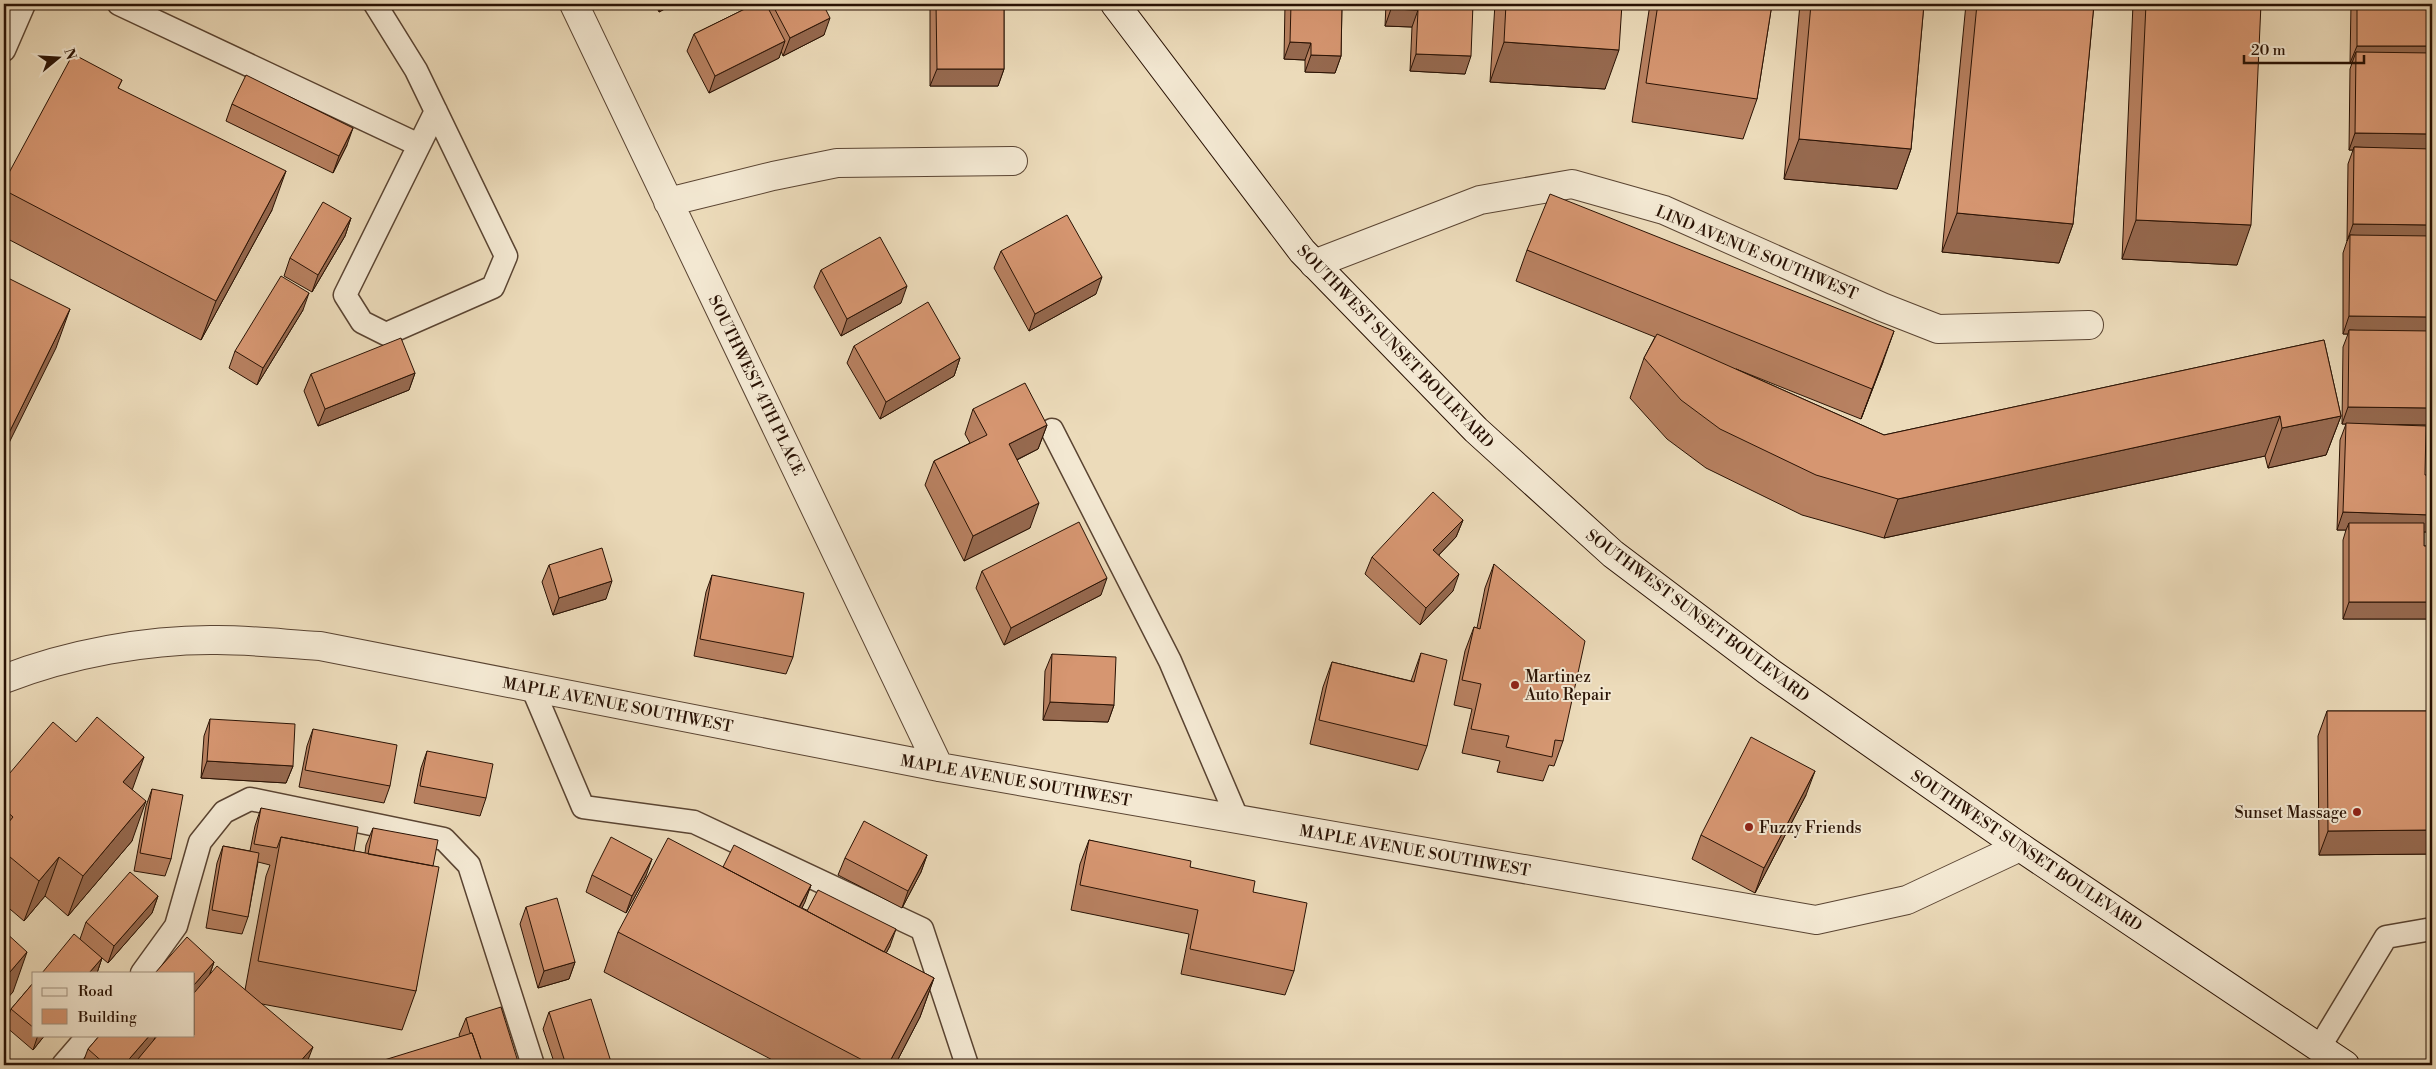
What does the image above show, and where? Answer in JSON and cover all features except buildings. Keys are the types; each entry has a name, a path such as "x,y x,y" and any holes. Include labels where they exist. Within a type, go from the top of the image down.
{"street":[{"name":"SOUTHWEST 4TH PLACE","path":"574,4 939,767"},
{"name":"SOUTHWEST SUNSET BOULEVARD","path":"1115,4 1302,251 1476,430 1613,554 1768,671 2020,847 2345,1065"},
{"path":"668,202 773,176 837,163 1013,161"},
{"name":"LIND AVENUE SOUTHWEST","path":"1314,264 1480,200 1572,184 1664,210 1882,307 1938,329 2089,325"},
{"name":"MAPLE AVENUE SOUTHWEST","path":"4,679 38,666 137,645 216,640 320,646 939,767 1816,920 1907,900 2020,847"}],"lane":[{"path":"4,50 24,4"},
{"path":"119,4 419,145"},
{"path":"375,4 416,70 436,111 506,256 493,287 386,334 362,322 345,295 436,111"},
{"path":"1052,430 1170,660 1238,820"},
{"path":"532,687 583,807 694,822 922,928 967,1065"},
{"path":"143,972 176,926 200,842 224,812 250,799 444,839 469,865 533,1065"},
{"path":"2319,1048 2386,937 2432,928"},
{"path":"63,1065 88,1036"}],"place":[{"name":"Martinez Auto Repair","path":"1515,685"},
{"name":"Sunset Massage","path":"2357,812"},
{"name":"Fuzzy Friends","path":"1749,827"}]}
